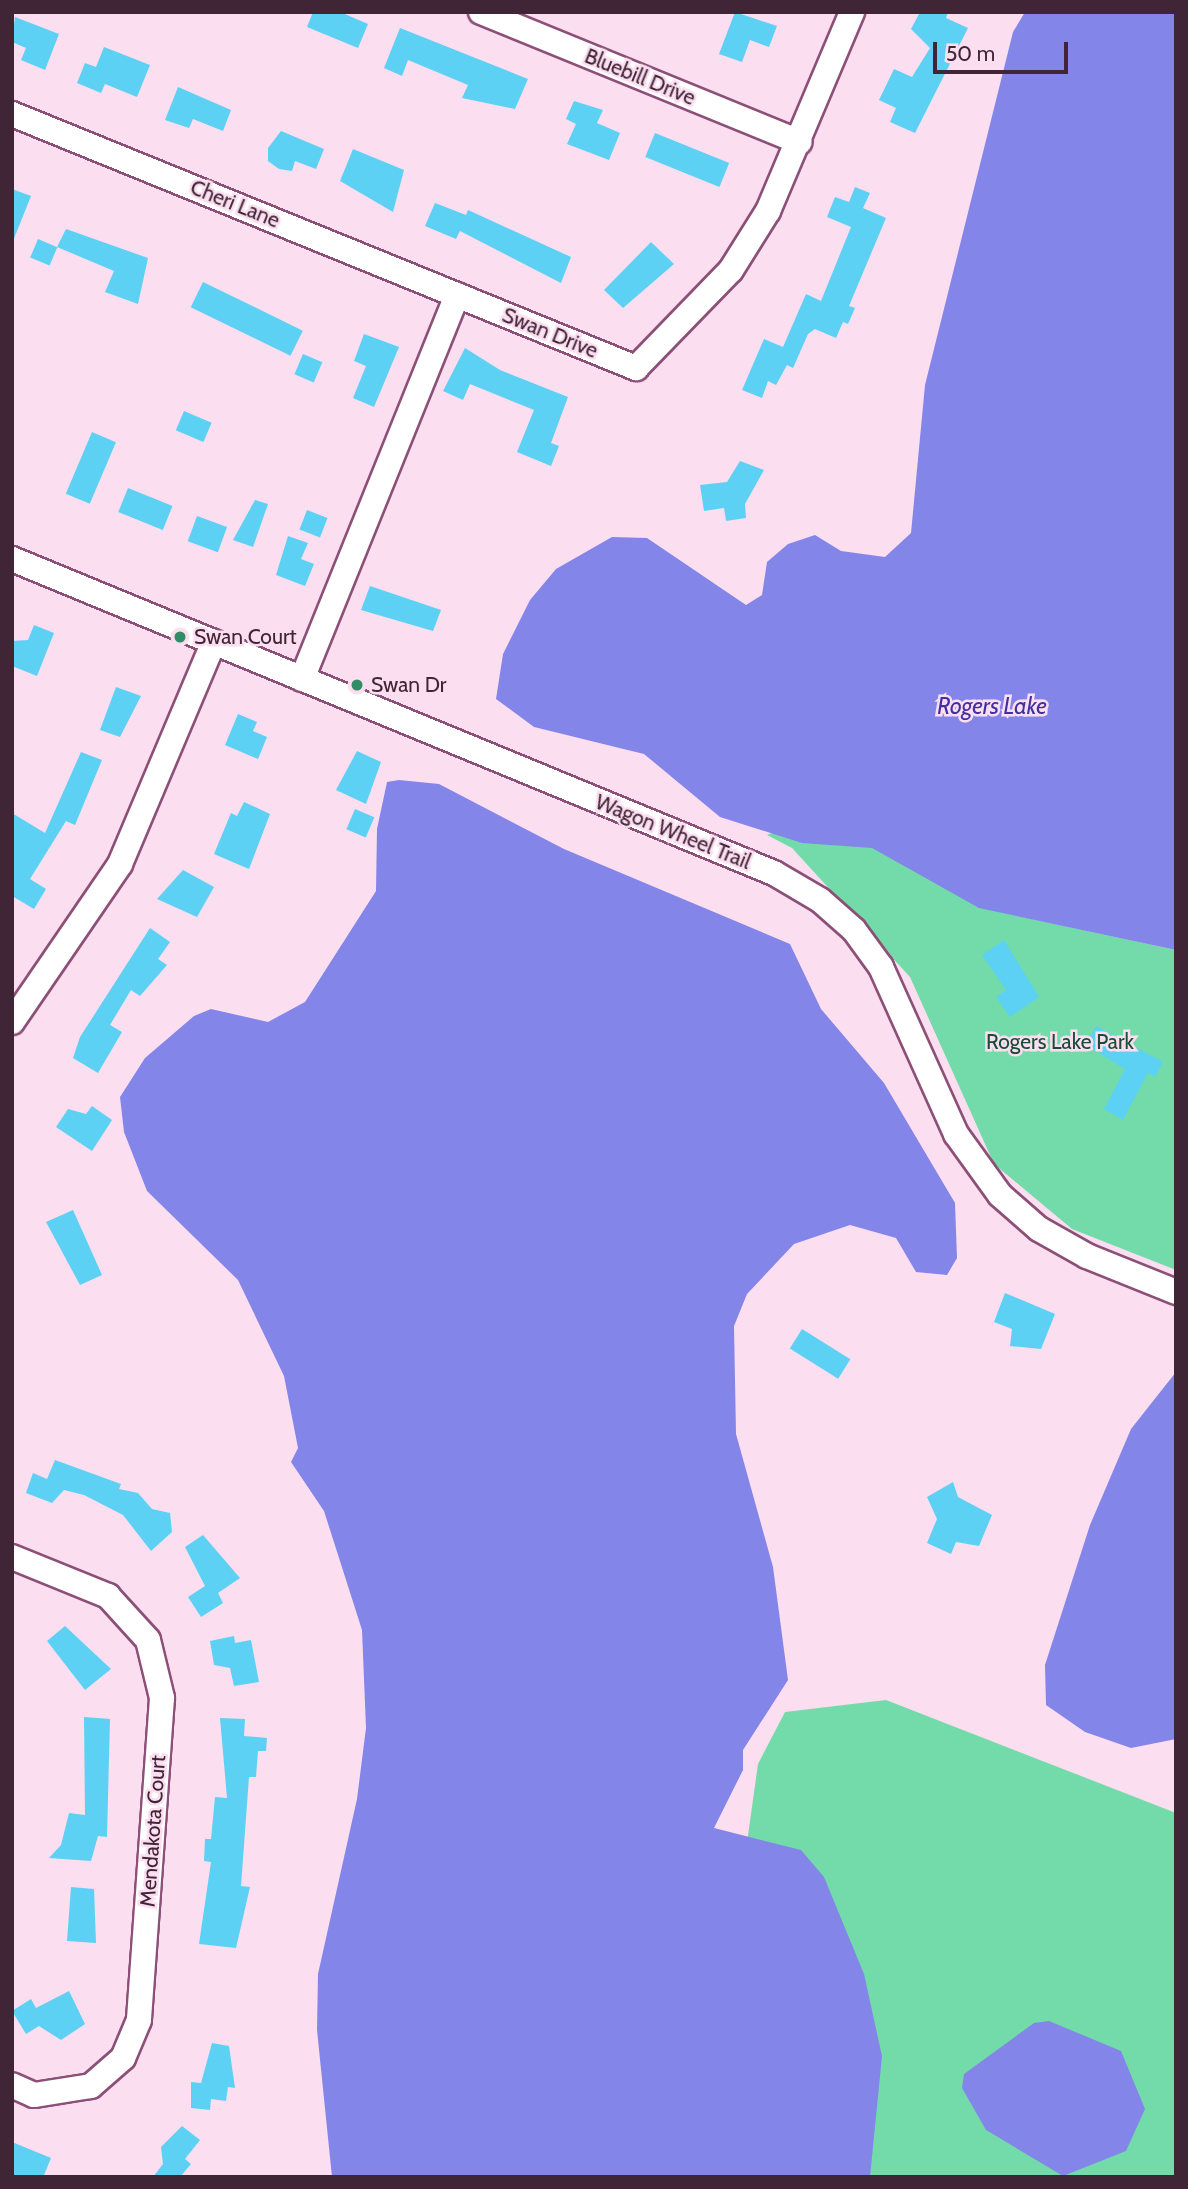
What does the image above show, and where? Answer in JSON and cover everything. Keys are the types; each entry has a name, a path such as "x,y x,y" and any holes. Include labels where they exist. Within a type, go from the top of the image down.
{"street":[{"name":"Swan Drive","path":"457,295 636,368 732,270 799,142 852,12"},
{"name":"Bluebill Drive","path":"491,14 799,142"},
{"name":"Cheri Lane","path":"12,114 457,295"},
{"path":"302,679 457,295"},
{"name":"Wagon Wheel Trail","path":"12,559 774,873 820,900 854,930 881,967 956,1134 1000,1195 1039,1230 1087,1256 1176,1292"},
{"path":"12,1023 120,864 214,642"},
{"name":"Mendakota Court","path":"12,1557 107,1596 148,1640 162,1698 139,2020 123,2058 91,2086 34,2095 12,2085"}],"green space":[{"name":"Rogers Lake Park","path":"849,803 1018,916 1176,950 1176,1270 1072,1229 994,1164 910,977 792,848 767,835"},
{"path":"886,1700 1176,1813 1176,2177 821,2177 745,1857 758,1764 785,1712"}],"water":[{"name":"Rogers Lake","path":"1025,12 1176,12 1176,950 979,908 872,848 802,843 720,817 644,754 534,727 496,699 503,654 530,600 556,569 612,537 647,538 746,605 762,595 767,562 788,544 815,535 841,551 885,557 911,533 925,385 1013,32"},
{"path":"399,780 439,784 564,849 790,944 821,1009 884,1083 955,1203 957,1258 947,1275 916,1272 896,1238 850,1225 794,1244 747,1294 734,1326 736,1434 773,1567 788,1680 743,1750 743,1770 714,1828 801,1850 824,1877 864,1974 882,2056 870,2177 332,2177 317,2030 318,1974 357,1799 366,1728 362,1630 324,1511 291,1462 298,1448 284,1376 238,1280 147,1191 124,1132 120,1097 145,1058 194,1016 211,1009 268,1022 305,1002 376,891 377,829 387,782"},
{"path":"1176,1372 1176,1739 1131,1748 1085,1732 1046,1705 1045,1665 1090,1525 1131,1429"},
{"path":"1049,2021 1121,2051 1145,2109 1126,2151 1063,2176 986,2130 962,2088 964,2074 1034,2023"}],"building":[{"path":"313,12 340,12 368,24 358,48 307,27"},
{"path":"735,12 777,26 769,47 750,40 742,62 719,54"},
{"path":"920,12 948,12 946,18 968,28 915,133 890,122 896,108 879,100 894,69 912,77 930,48 911,29"},
{"path":"15,17 59,34 45,70 21,60 26,48 12,42"},
{"path":"400,28 528,79 515,109 462,98 468,85 408,60 402,76 384,68"},
{"path":"104,47 150,65 137,97 105,84 101,93 77,83 85,63 96,67"},
{"path":"178,87 231,110 223,131 193,119 189,128 165,120"},
{"path":"574,101 603,110 597,123 620,133 609,160 567,144 576,124 566,119"},
{"path":"281,131 324,149 316,169 295,161 292,171 279,169 268,161 268,148"},
{"path":"655,133 729,163 719,187 645,157"},
{"path":"353,149 404,170 393,212 340,181"},
{"path":"855,187 870,193 863,208 886,218 849,306 855,308 848,324 843,322 836,338 815,329 808,334 793,368 787,365 776,385 768,381 762,398 742,390 764,339 783,347 806,294 821,301 851,227 827,217 835,197 849,202"},
{"path":"12,189 31,196 13,241 12,241"},
{"path":"435,203 466,215 468,210 571,257 561,283 460,231 456,239 425,226"},
{"path":"66,229 148,258 138,304 105,292 114,271 57,247"},
{"path":"38,239 57,247 50,266 30,257"},
{"path":"651,242 674,264 623,308 604,290"},
{"path":"203,282 303,331 290,356 191,307"},
{"path":"364,334 399,347 374,407 353,398 366,366 354,361"},
{"path":"465,348 500,370 568,397 551,443 559,446 551,466 517,452 534,410 470,384 463,400 443,391"},
{"path":"303,354 322,362 314,382 294,374"},
{"path":"184,411 212,423 203,442 176,430"},
{"path":"92,432 116,442 90,504 66,494"},
{"path":"740,461 764,470 745,504 746,518 726,521 724,508 704,511 700,485 727,482"},
{"path":"128,488 173,506 163,530 118,512"},
{"path":"255,500 268,504 253,547 233,540"},
{"path":"307,510 328,518 320,537 299,530"},
{"path":"197,516 227,527 218,552 188,541"},
{"path":"288,536 308,543 301,559 314,564 305,586 276,575"},
{"path":"370,586 441,610 433,631 361,610"},
{"path":"34,625 54,633 37,676 12,666 12,641 28,640"},
{"path":"116,687 141,696 120,737 100,730"},
{"path":"238,714 257,722 253,731 267,737 258,759 225,745"},
{"path":"357,751 381,762 366,804 336,790"},
{"path":"81,752 102,760 75,825 66,821 30,879 46,889 34,909 12,896 12,813 45,833"},
{"path":"244,802 270,814 249,869 214,854 231,813 237,816"},
{"path":"355,809 374,817 366,837 346,829"},
{"path":"183,870 214,887 197,917 157,899"},
{"path":"150,928 170,942 158,959 167,965 140,996 131,990 110,1025 122,1032 98,1073 73,1058 80,1037"},
{"path":"1004,940 1039,997 1010,1017 996,997 1006,990 982,955"},
{"path":"1096,1026 1163,1062 1155,1077 1148,1073 1123,1120 1104,1109 1125,1069 1086,1045"},
{"path":"92,1106 112,1120 92,1151 56,1127 68,1109 86,1114"},
{"path":"73,1210 102,1275 80,1285 46,1222"},
{"path":"1005,1293 1055,1314 1041,1349 1010,1346 1012,1329 994,1322"},
{"path":"802,1329 850,1359 838,1379 790,1349"},
{"path":"55,1460 121,1484 119,1489 138,1493 152,1509 170,1513 172,1532 151,1551 123,1515 84,1495 64,1490 52,1503 26,1493 33,1473 47,1479"},
{"path":"953,1482 958,1497 992,1515 979,1546 956,1542 951,1554 927,1543 937,1519 927,1497"},
{"path":"203,1535 240,1578 218,1593 223,1603 201,1617 188,1597 205,1586 185,1547"},
{"path":"65,1626 111,1669 85,1690 47,1641"},
{"path":"234,1636 235,1643 251,1640 259,1682 234,1686 230,1668 214,1665 210,1641"},
{"path":"84,1717 110,1719 107,1837 98,1836 91,1861 49,1858 61,1845 69,1813 85,1815"},
{"path":"220,1718 245,1719 244,1736 267,1738 266,1751 258,1751 256,1777 249,1777 241,1886 250,1887 236,1948 199,1944 211,1862 204,1861 205,1839 211,1839 215,1797 227,1798"},
{"path":"71,1887 94,1889 96,1943 67,1941"},
{"path":"69,1991 85,2024 61,2040 39,2026 26,2034 12,2011 31,1999 36,2008"},
{"path":"212,2043 229,2046 235,2088 228,2087 226,2101 211,2099 210,2110 191,2108 191,2082 201,2083"},
{"path":"182,2126 200,2140 185,2159 191,2164 180,2177 153,2177 163,2164 161,2147"},
{"path":"12,2142 51,2158 44,2175 12,2177"}],"place":[{"name":"Swan Court","path":"180,637"},
{"name":"Swan Dr","path":"357,685"}]}
